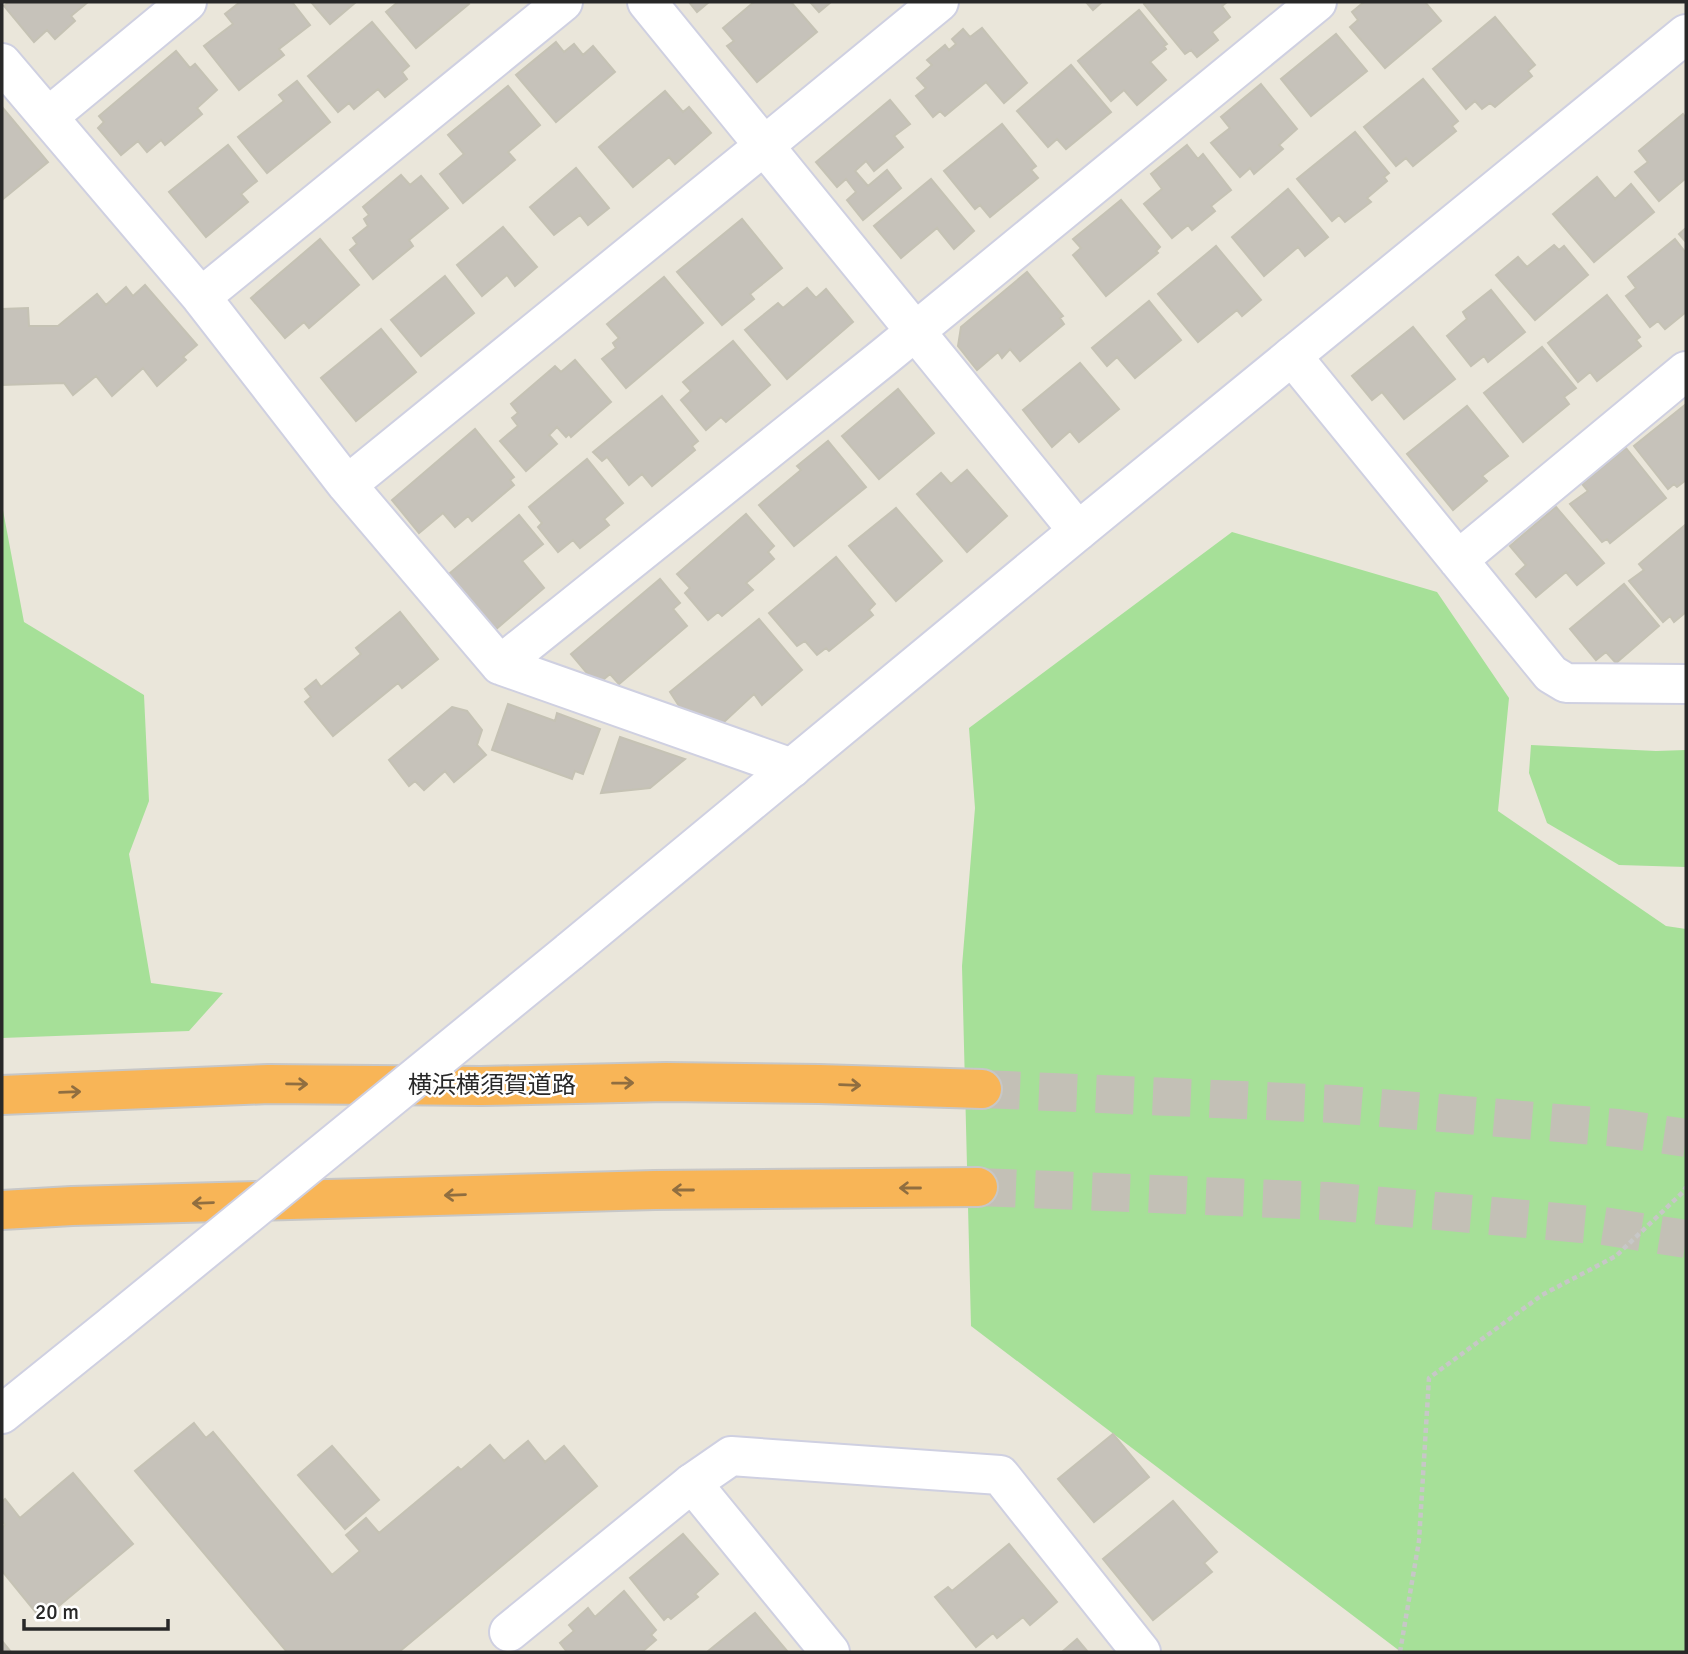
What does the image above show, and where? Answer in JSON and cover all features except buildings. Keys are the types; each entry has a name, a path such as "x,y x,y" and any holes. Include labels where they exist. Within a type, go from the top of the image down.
{"highway":[{"name":"横浜横須賀道路","path":"2,1095 269,1084 481,1086 666,1082 982,1089"},
{"path":"2,1210 655,1190 978,1187"}],"street":[{"path":"48,117 187,2"},
{"path":"201,296 563,2"},
{"path":"647,2 1078,531"},
{"path":"347,485 939,2"},
{"path":"500,665 915,331 1317,2"},
{"path":"2,1414 1686,34"},
{"path":"2,63 201,296 347,485 500,665 792,768"},
{"path":"1292,356 1551,674 1566,683 1686,684"},
{"path":"1458,560 1686,371"},
{"path":"506,1646 692,1483 731,1456 1000,1475 1141,1652"},
{"path":"692,1483 830,1652"}],"path":[{"path":"1400,1652 1419,1541 1429,1378 1542,1295 1616,1256 1686,1187"}],"green space":[{"path":"2,505 24,622 144,695 149,801 129,854 151,983 223,993 189,1031 2,1038"},
{"path":"1232,532 1437,592 1509,698 1498,811 1666,926 1686,929 1686,1652 1401,1652 971,1326 962,966 975,808 969,728"},
{"path":"1531,745 1686,750 1686,867 1619,865 1547,823 1529,773"}],"tunnel":[{"path":"982,1089 1335,1104 1618,1128 1686,1138"},
{"path":"978,1187 1328,1201 1603,1226 1686,1239"}]}
